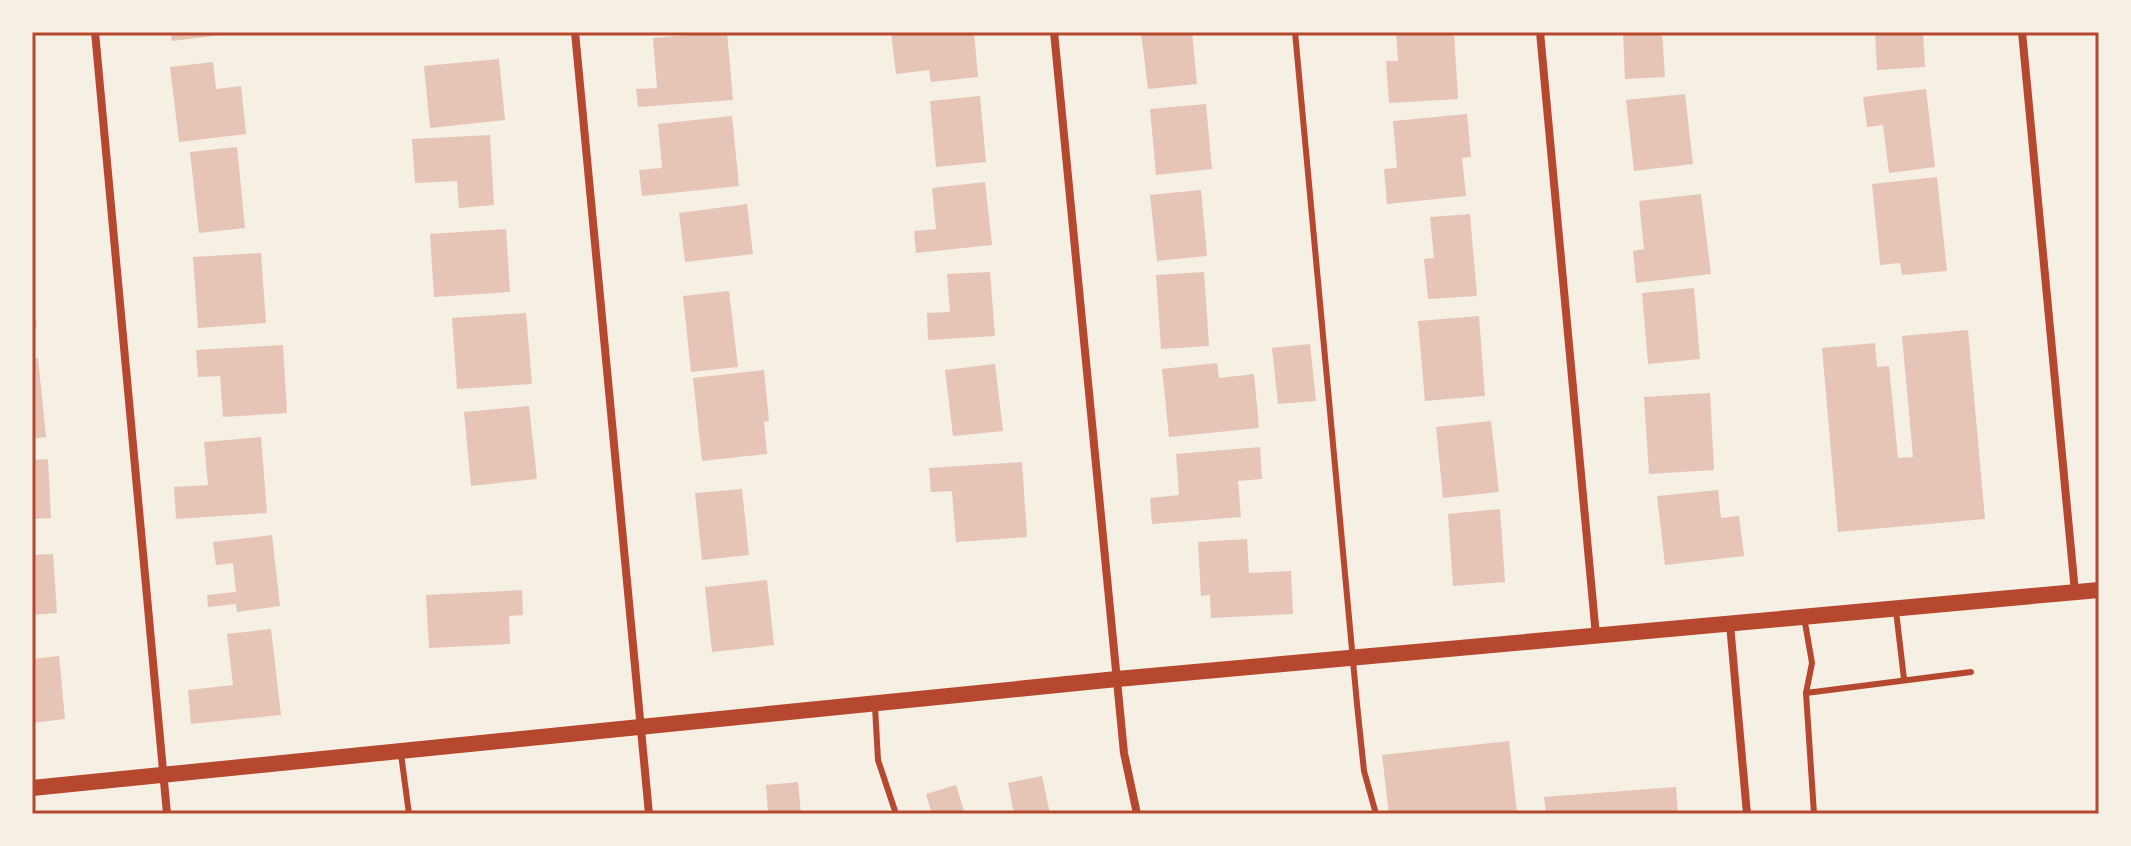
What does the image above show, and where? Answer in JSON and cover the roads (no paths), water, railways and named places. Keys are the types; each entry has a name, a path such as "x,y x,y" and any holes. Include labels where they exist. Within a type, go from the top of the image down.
{"main road":[{"path":"32,788 1117,679 2099,590"}],"street":[{"path":"95,32 167,814"},
{"path":"575,32 649,814"},
{"path":"1054,32 1124,753 1137,814"},
{"path":"1540,32 1596,636"},
{"path":"2022,32 2075,592"},
{"path":"1730,623 1747,814"}],"lane":[{"path":"1295,32 1364,771 1376,814"},
{"path":"1896,608 1904,679"},
{"path":"1804,617 1812,663 1806,693 1814,814"},
{"path":"1806,693 1971,672"},
{"path":"875,703 878,760 896,814"},
{"path":"401,750 409,814"}]}
